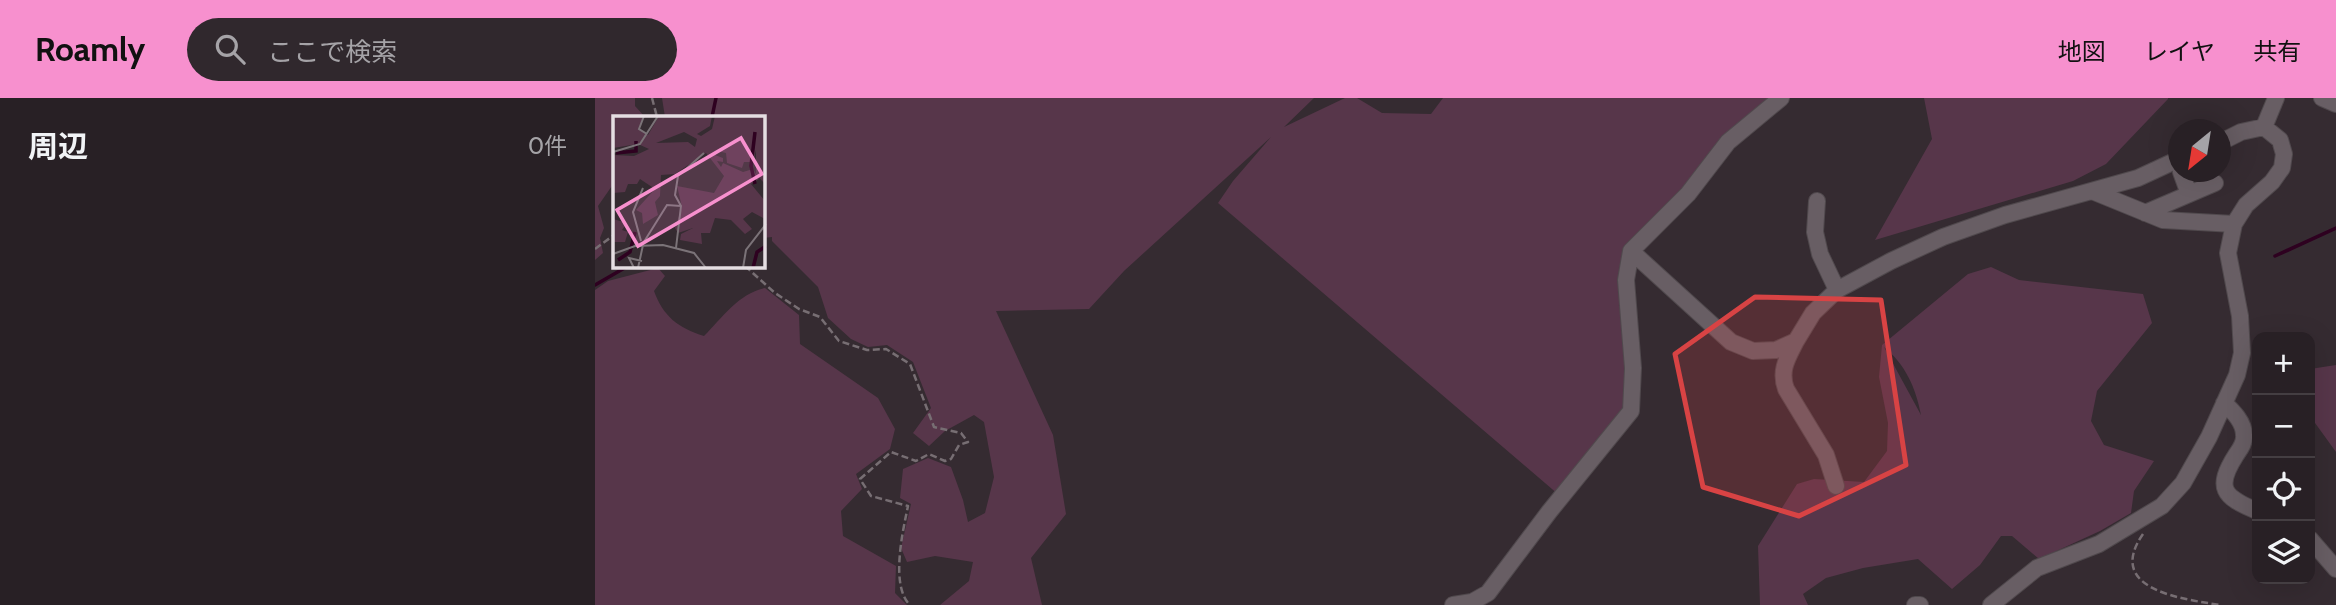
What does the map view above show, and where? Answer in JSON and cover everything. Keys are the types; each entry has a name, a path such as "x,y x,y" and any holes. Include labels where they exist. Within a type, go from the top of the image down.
{"street":[{"path":"1453,605 1472,602 1488,593 1631,411 1633,368 1626,280 1631,251 1688,194 1728,142 1781,98"},
{"path":"2264,127 2276,98"},
{"path":"2322,98 2336,104"},
{"path":"2231,137 2264,127"},
{"path":"1991,605 2037,568 2099,544 2162,506 2183,483 2209,437 2237,375 2242,353 2240,316 2228,254 2230,236 2246,205 2272,182 2282,168 2284,153 2280,140 2264,127"},
{"path":"1836,486 1825,455 1782,378 1784,364 1796,341 1814,313 1837,290 1943,237 2037,205 2168,167"},
{"path":"2185,182 2189,194"},
{"path":"2145,213 2215,183"},
{"path":"2092,191 2163,219 2234,224"},
{"path":"1817,201 1815,232 1821,254 1837,290"},
{"path":"1631,251 1731,342 1753,351 1776,350 1796,341"},
{"path":"2224,403 2237,415 2245,433 2243,445 2225,472 2223,485 2228,494 2252,510"},
{"path":"2315,545 2336,569"}],"path":[{"path":"652,98 657,116"},
{"path":"595,249 613,236"},
{"path":"747,268 775,293 799,309 820,317 839,341 867,350 886,349 910,363 934,427 961,433 968,442 959,445 951,459 945,461 929,454 916,461 891,452 860,479 871,496 908,506 900,547 901,584 906,601 910,605"},
{"path":"2149,525 2136,544 2131,560 2134,574 2147,586 2167,595 2220,605"}],"highlighted area":[{"path":"1755,297 1881,300 1906,465 1799,516 1703,487 1675,354"}],"shaded area":[{"path":"595,98 635,98 635,106 644,116 613,116 613,184 598,206 604,228 600,238 603,253 595,260"},
{"path":"662,98 1314,98 1284,127 1345,98 1357,98 1382,113 1431,114 1443,98 1789,98 1746,129 1637,238 1628,324 1625,410 1559,495 1218,203 1271,137 1124,271 1089,309 996,311 1053,435 1066,514 1031,558 1042,605 940,605 969,581 973,562 935,556 907,562 901,548 911,504 900,498 903,469 928,458 951,467 968,522 985,513 994,477 984,422 974,415 945,431 929,446 913,433 931,408 913,362 887,345 868,347 851,339 828,318 818,287 772,241 772,237 765,238 765,116 665,116"},
{"path":"1924,98 2168,99 2106,164 2073,181 1875,240 1932,139"},
{"path":"1991,267 2019,280 2143,294 2152,323 2097,391 2091,421 2104,445 2154,461 2134,491 2131,513 2100,531 2039,559 2012,536 2001,536 1980,565 1952,589 1918,559 1863,568 1826,578 1803,594 1808,605 1760,605 1758,546 1797,484 1814,479 1864,482 1887,451 1888,423 1879,377 1882,345 1968,274","holes":["1884,347 1909,377 1921,415"]},
{"path":"658,268 665,276 654,291 667,314 679,325 704,336 739,301 765,288 799,315 800,344 878,398 895,429 890,449 856,474 862,489 841,511 843,536 896,566 895,593 907,605 595,605 595,290 608,281"},
{"path":"2336,365 2336,452 2315,423 2315,368"}],"waterway":[{"path":"712,116 716,98"},
{"path":"2275,256 2336,228"},
{"path":"595,285 625,268"}]}
